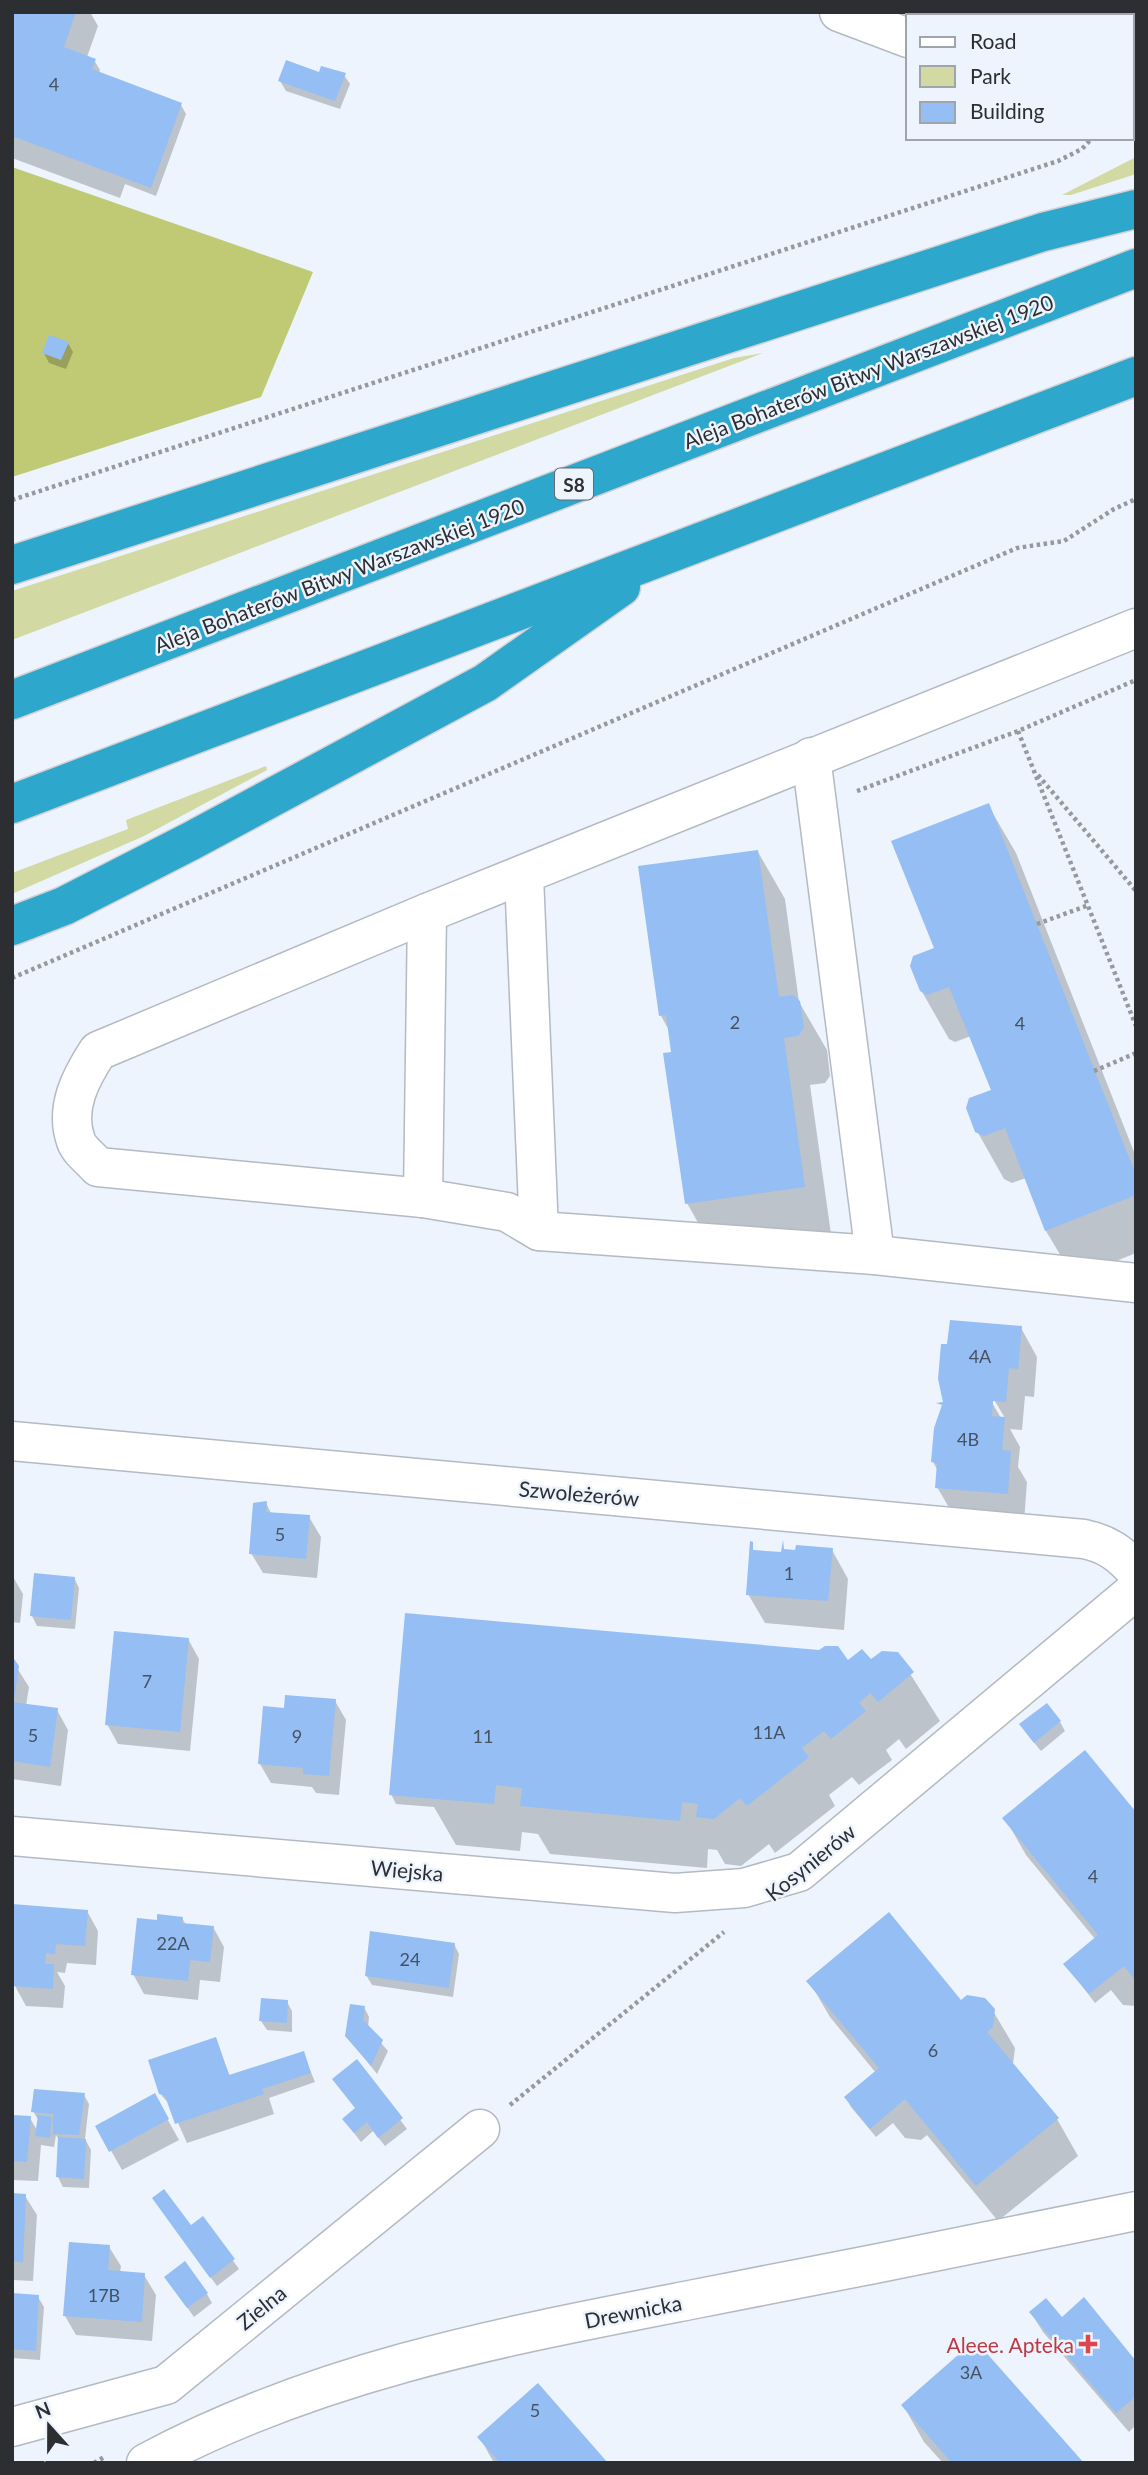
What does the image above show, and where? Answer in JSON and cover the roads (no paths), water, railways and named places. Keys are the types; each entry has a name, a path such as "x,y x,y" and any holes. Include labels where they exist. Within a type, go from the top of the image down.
{"highway":[{"path":"12,565 1043,232 1136,209"},
{"name":"Aleja Bohaterów Bitwy Warszawskiej 1920","path":"12,700 1136,268"},
{"path":"12,804 1136,376"},
{"path":"12,926 64,906 191,841 485,683 665,555"}],"street":[{"path":"839,12 906,37"},
{"path":"1136,628 811,757 98,1051 79,1080 72,1112 76,1142 97,1167 423,1198 507,1212 539,1231 875,1255 1136,1283"},
{"path":"811,757 875,1255"},
{"path":"524,876 539,1231"},
{"path":"423,1198 427,914"},
{"name":"Szwoleżerów","path":"12,1441 1084,1539 1102,1543 1116,1551 1136,1571"},
{"name":"Kosynierów","path":"799,1872 1136,1591"},
{"name":"Wiejska","path":"12,1836 675,1893 744,1888 799,1872"},
{"name":"Zielna","path":"12,2427 166,2385 480,2129"},
{"name":"Drewnicka","path":"146,2463 239,2418 347,2377 594,2319 1136,2211"}],"place":[{"name":"Aleee. Apteka","path":"1088,2344"}]}
